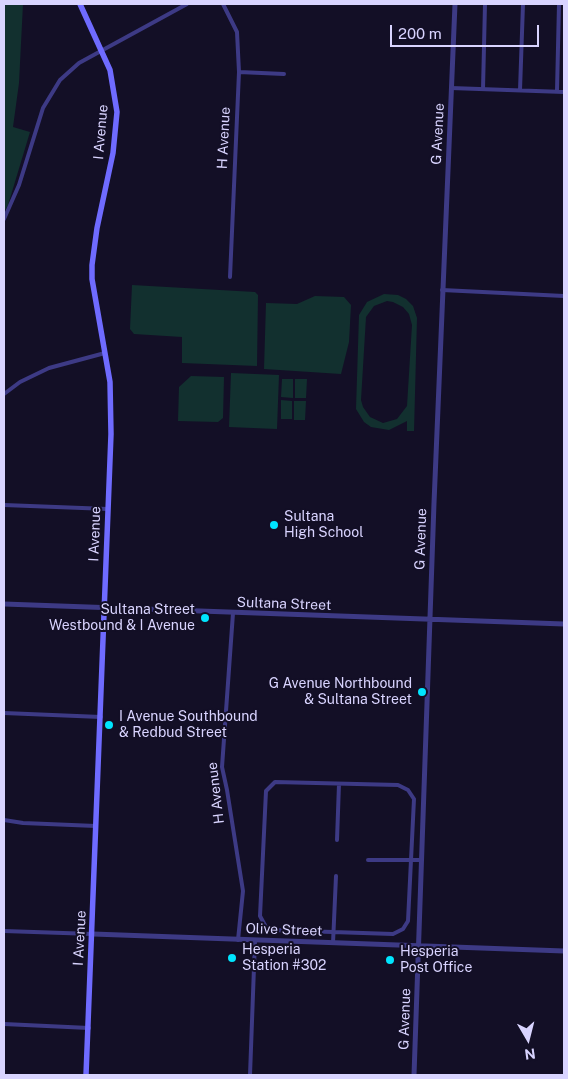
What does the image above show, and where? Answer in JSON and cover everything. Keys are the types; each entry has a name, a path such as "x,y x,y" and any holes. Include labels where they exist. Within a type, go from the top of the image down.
{"main road":[{"name":"I Avenue","path":"80,4 102,50 113,81 117,112 116,140 97,228 92,265 92,280 105,353 111,414 93,934 86,1075"}],"street":[{"path":"4,218 12,203 39,119 51,93 69,71 102,50 187,4"},
{"name":"H Avenue","path":"223,4 237,32 239,72 230,276"},
{"name":"G Avenue","path":"414,1075 442,290 455,4"},
{"path":"483,89 485,4"},
{"path":"520,90 523,4"},
{"path":"557,92 559,4"},
{"path":"239,72 284,74"},
{"path":"451,88 564,92"},
{"path":"442,290 564,296"},
{"path":"4,394 20,382 50,368 105,353"},
{"path":"4,505 108,509"},
{"name":"Sultana Street","path":"4,604 430,621 564,624"},
{"name":"H Avenue","path":"233,613 222,767 228,790 243,890 238,940"},
{"path":"4,713 101,717"},
{"path":"281,782 339,784 398,785 408,790 414,799 408,921 403,929 393,934 272,930 266,927 260,916 266,791 269,786 281,782"},
{"path":"337,840 339,784"},
{"path":"4,820 23,823 97,826"},
{"path":"368,860 422,860"},
{"path":"333,943 336,876"},
{"name":"Olive Street","path":"4,931 564,951"},
{"path":"250,1075 254,940"},
{"path":"4,1024 89,1028"}],"green space":[{"path":"4,4 23,4 19,83 13,127 30,132 8,205 4,212"},
{"path":"132,285 255,292 258,295 257,366 182,363 182,337 134,334 130,329"},
{"path":"384,294 398,295 406,299 413,306 417,318 414,431 407,431 407,421 389,430 371,427 364,422 356,409 359,315 367,302","holes":["387,301 403,307 409,314 412,325 407,406 397,419 383,423 370,417 363,407 361,400 366,317 374,306"]},
{"path":"315,296 344,297 351,305 349,342 341,374 264,369 266,303 297,304"},
{"path":"231,373 279,375 277,429 229,427"},
{"path":"191,376 224,377 223,418 218,422 178,421 179,387"},
{"path":"282,379 293,379 293,398 281,397"},
{"path":"295,379 307,379 306,398 295,398"},
{"path":"281,400 292,401 292,419 281,419"},
{"path":"294,401 306,401 305,420 294,420"}],"place":[{"name":"Sultana High School","path":"274,525"},
{"name":"Sultana Street Westbound & I Avenue","path":"205,618"},
{"name":"G Avenue Northbound & Sultana Street","path":"422,692"},
{"name":"I Avenue Southbound & Redbud Street","path":"109,725"},
{"name":"Hesperia Station #302","path":"232,958"},
{"name":"Hesperia Post Office","path":"390,960"}]}
